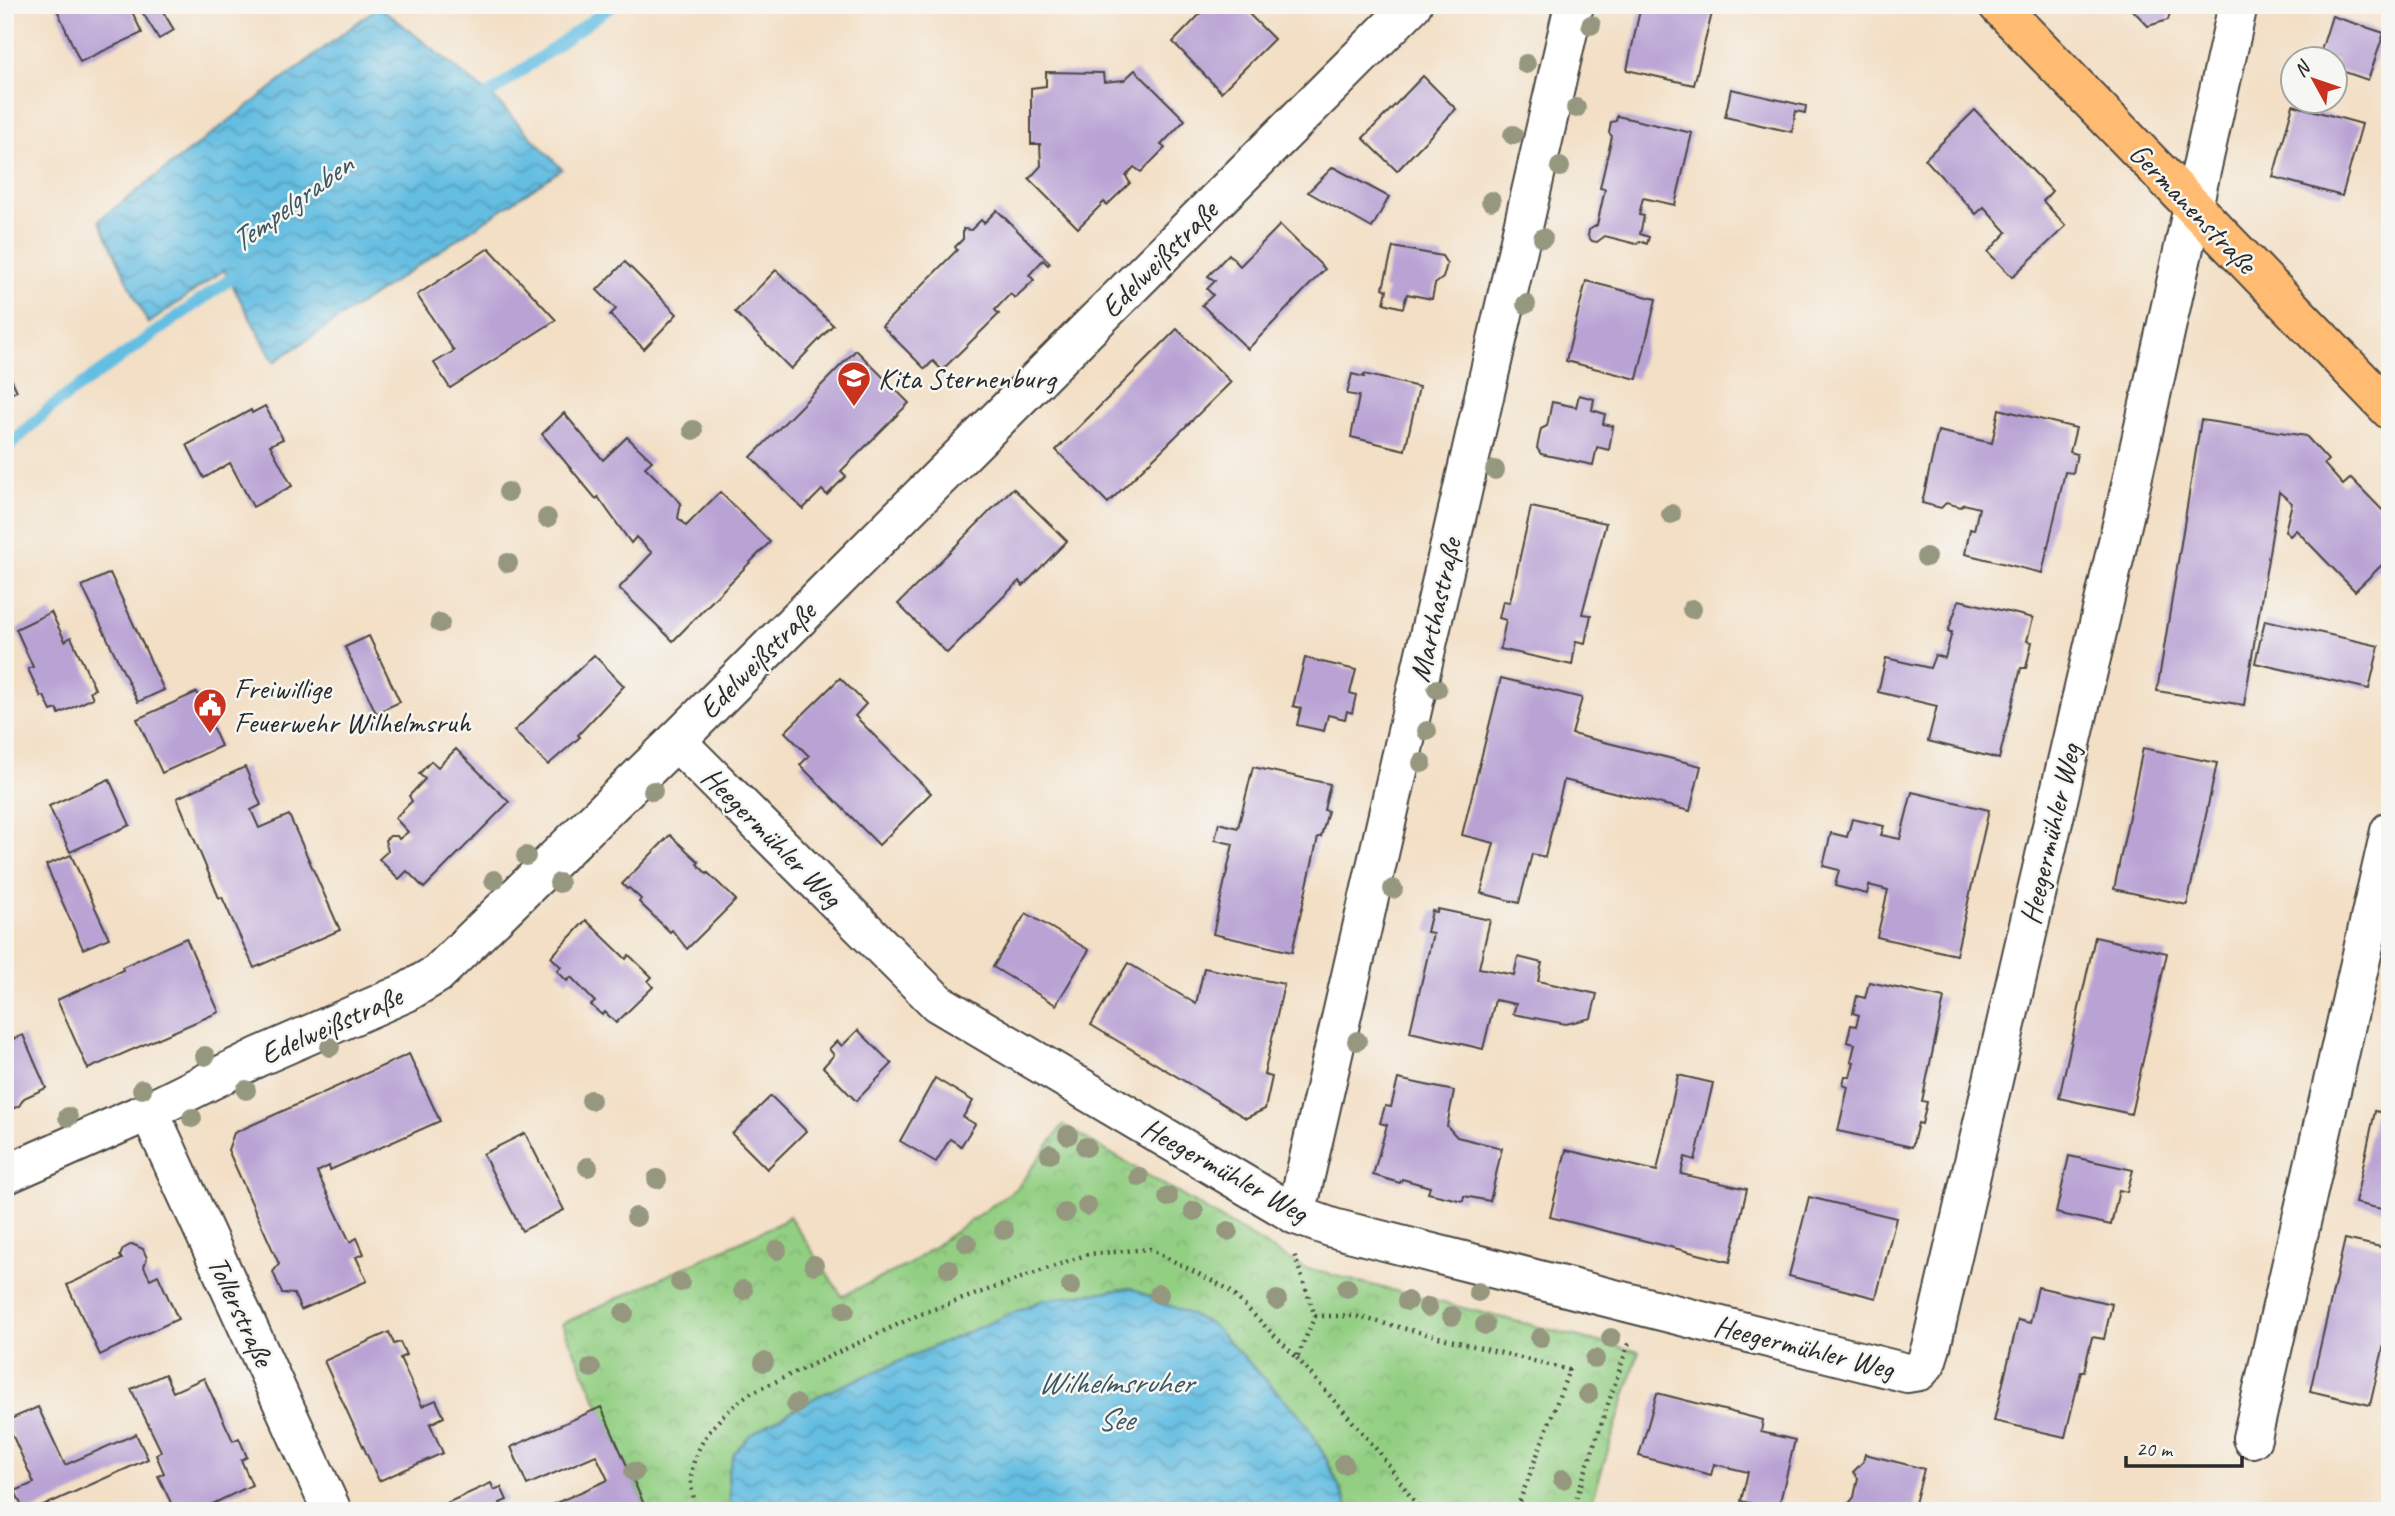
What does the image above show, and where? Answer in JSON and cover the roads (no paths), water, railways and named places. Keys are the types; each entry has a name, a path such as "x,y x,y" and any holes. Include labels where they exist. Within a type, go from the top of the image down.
{"main road":[{"name":"Germanenstraße","path":"1998,5 2390,410"}],"street":[{"name":"Edelweißstraße","path":"5,1175 149,1111 258,1057 407,992 437,974 676,741 1412,5"},
{"name":"Marthastraße","path":"1295,1233 1574,5"},
{"name":"Heegermühler Weg","path":"676,741 938,1003 1295,1233 1333,1228 1907,1373 1919,1371 1926,1363 1931,1347 2127,503 2238,5"},
{"path":"2252,1438 2390,831"},
{"name":"Tollerstraße","path":"149,1111 332,1511"}],"water":[{"path":"379,6 496,100 562,169 274,362 224,270 148,324 99,220"},
{"name":"Wilhelmsruher See","path":"1131,1288 1211,1324 1302,1417 1327,1461 1350,1511 731,1511 728,1473 734,1453 750,1435 816,1397 1043,1300"}],"waterway":[{"name":"Tempelgraben","path":"477,103 613,5"},
{"name":"Tempelgraben","path":"5,450 51,407 243,270"}],"place":[{"name":"Kita Sternenburg","path":"854,408"},
{"name":"Freiwillige Feuerwehr Wilhelmsruh","path":"210,735"}]}
